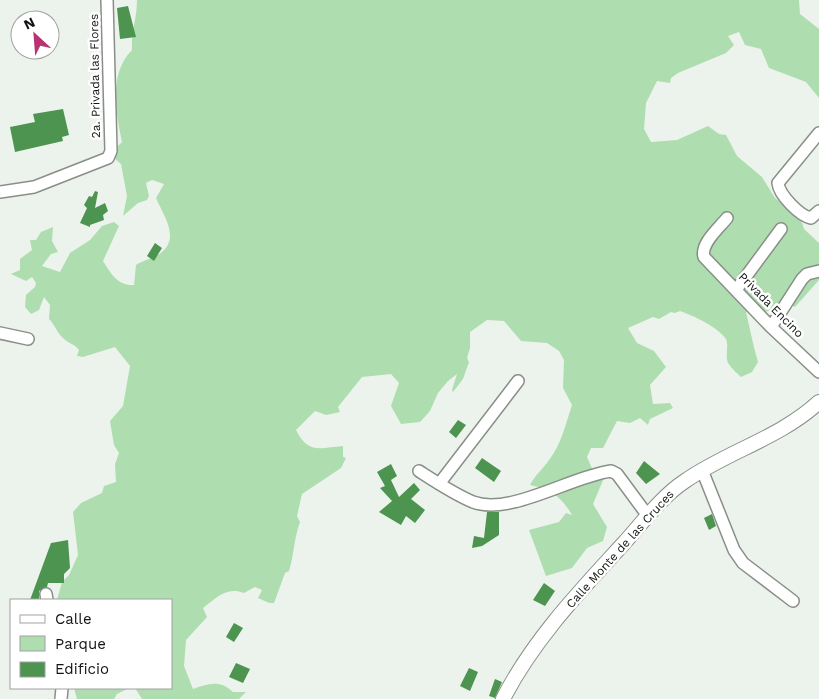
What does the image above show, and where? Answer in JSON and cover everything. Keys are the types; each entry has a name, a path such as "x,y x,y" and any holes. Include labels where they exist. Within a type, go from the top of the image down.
{"street":[{"name":"2a. Privada las Flores","path":"0,192 34,187 108,158 111,151 107,0"},
{"path":"819,132 778,184 782,193 805,217 811,218 819,211"},
{"name":"Privada Encino","path":"727,218 704,246 704,257 771,327 819,372"},
{"path":"736,290 781,229"},
{"path":"771,327 802,279 807,274 819,271"},
{"path":"0,333 28,339"},
{"path":"440,484 518,381"},
{"name":"Calle Monte de las Cruces","path":"503,699 516,673 562,613 671,492 702,470 795,421 819,402"},
{"path":"702,470 734,550 743,563 793,601"},
{"path":"419,471 474,502 493,505 523,499 611,471 617,474 648,516"}],"green space":[{"path":"137,0 799,0 800,14 819,29 819,98 806,82 769,68 761,49 745,45 739,32 728,36 734,45 726,53 678,73 671,78 670,83 657,81 646,103 644,129 651,142 677,140 708,126 719,134 726,135 737,156 762,177 775,198 784,205 797,208 804,229 819,243 819,280 795,307 789,304 762,313 750,309 746,312 758,362 752,372 741,377 728,363 726,339 712,326 692,316 680,311 671,312 659,319 653,317 628,328 637,343 654,351 666,367 650,385 653,404 670,403 673,408 650,419 648,425 640,418 630,423 617,421 603,448 591,448 587,457 594,473 604,478 593,504 607,527 603,541 587,548 572,568 546,576 529,530 559,522 566,513 572,515 564,503 554,494 530,485 557,448 572,405 563,388 564,360 559,351 547,343 521,341 504,321 487,320 470,332 470,348 467,358 469,362 463,379 453,392 457,374 448,381 438,393 430,411 420,422 401,424 391,406 399,383 391,374 362,377 338,407 340,412 326,415 315,411 296,430 305,443 315,448 343,446 343,457 346,458 341,468 302,494 297,516 300,522 291,565 289,571 285,573 274,603 258,598 262,590 255,587 244,593 232,591 222,594 203,608 207,617 186,640 184,666 193,689 208,684 218,684 233,692 246,692 239,699 142,699 136,689 172,689 172,599 57,599 62,582 69,575 78,555 73,512 81,503 102,493 104,486 116,482 115,464 119,453 114,445 110,421 123,406 130,366 115,347 83,357 77,356 79,350 61,336 49,319 50,305 44,297 39,310 31,314 25,307 26,295 35,287 36,283 32,277 26,281 11,274 20,270 20,259 32,250 30,240 36,240 41,232 53,227 52,241 58,252 51,254 42,266 60,272 70,253 90,240 102,226 114,222 119,226 103,261 119,281 128,285 134,285 136,265 158,255 168,244 170,231 156,198 164,184 152,180 146,183 149,196 147,200 138,203 123,216 127,196 121,164 114,158 114,150 122,142 116,106 117,82 119,70 132,50"},
{"path":"74,689 127,689 117,694 114,699 77,699"}],"building":[{"path":"128,6 136,37 120,39 117,8"},
{"path":"63,109 69,135 62,137 63,141 15,152 10,127 35,122 33,114"},
{"path":"95,191 98,192 95,208 105,203 108,211 103,215 104,220 90,225 90,227 80,223 87,208 84,205 89,196 92,197"},
{"path":"155,243 162,248 154,261 147,256"},
{"path":"458,420 466,425 456,438 449,432"},
{"path":"482,458 501,471 494,482 475,468"},
{"path":"644,461 660,474 646,484 636,473"},
{"path":"391,464 397,476 391,480 399,497 414,483 420,490 411,499 425,510 415,523 406,516 401,525 379,512 392,501 380,488 385,486 377,472"},
{"path":"487,512 499,512 499,535 482,546 472,548 474,536 484,538"},
{"path":"712,514 716,526 709,530 704,518"},
{"path":"68,540 70,568 64,574 64,583 48,583 47,587 39,591 39,599 30,599 51,543"},
{"path":"544,583 555,591 545,606 533,600"},
{"path":"234,623 243,628 234,642 226,637"},
{"path":"236,663 250,669 243,683 229,677"},
{"path":"469,668 478,672 470,691 460,686"},
{"path":"495,679 502,682 495,698 489,696"}]}
